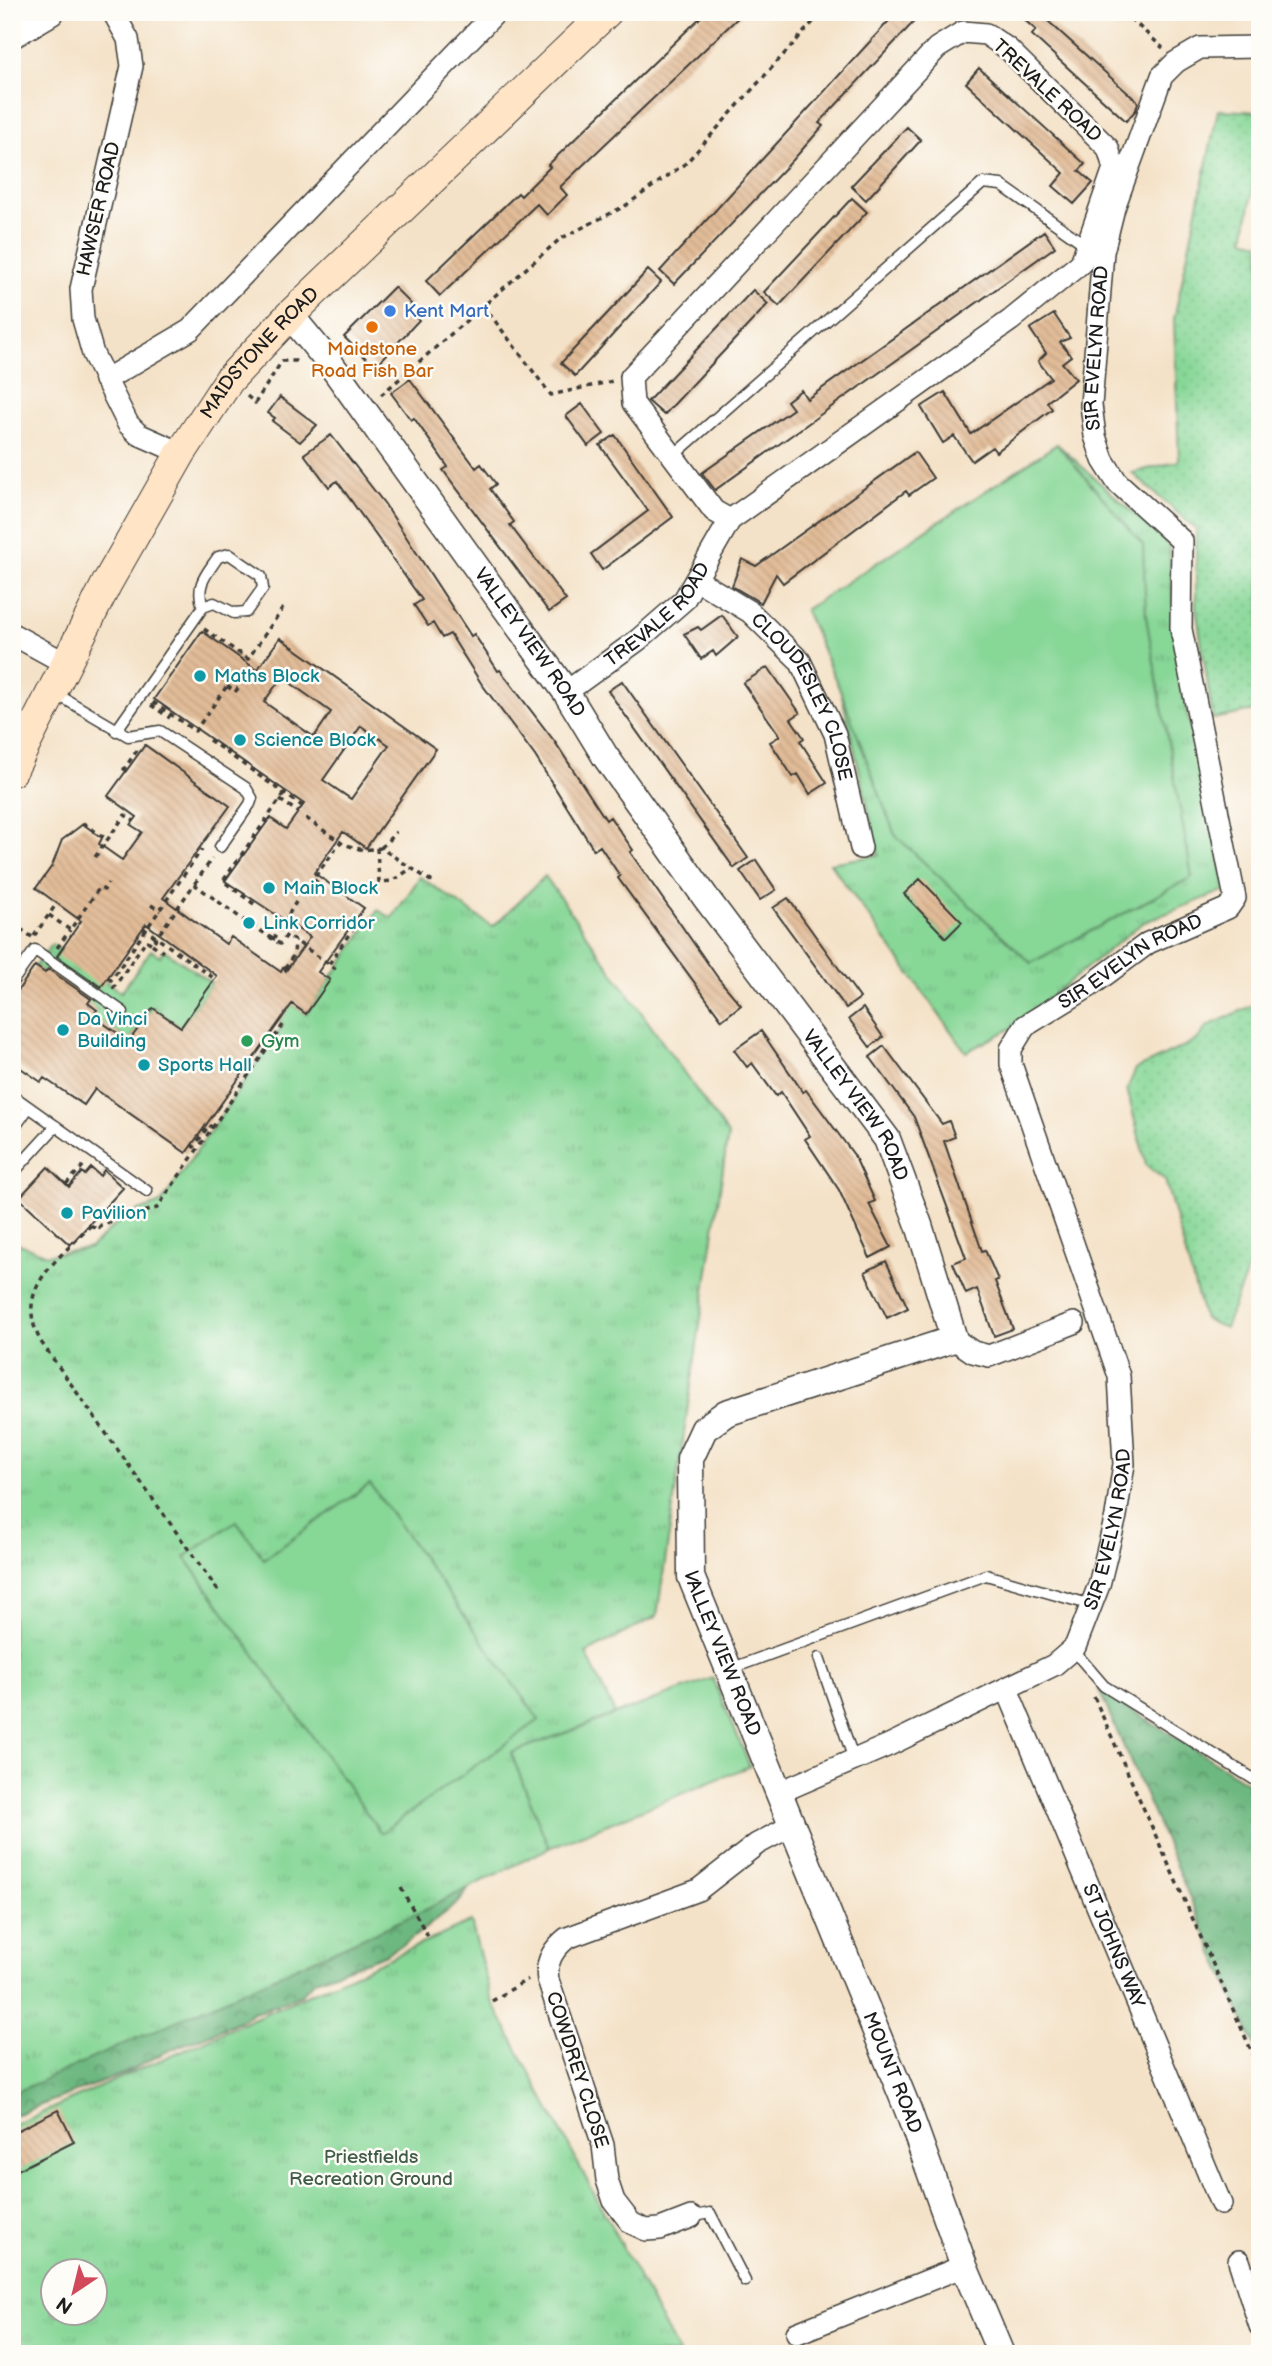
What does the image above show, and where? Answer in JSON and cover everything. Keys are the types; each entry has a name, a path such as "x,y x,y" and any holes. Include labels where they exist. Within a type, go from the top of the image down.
{"main road":[{"name":"MAIDSTONE ROAD","path":"12,771 65,663 181,453 229,380 290,315 607,12"}],"street":[{"path":"12,35 51,12"},
{"name":"HAWSER ROAD","path":"113,12 128,39 132,66 81,289 83,319 93,354 128,424 138,434 181,453"},
{"path":"106,380 190,330 496,12"},
{"name":"TREVALE ROAD","path":"566,692 638,640 684,600 730,520 1011,320 1081,262 1114,168 1108,148 1008,49 986,34 963,32 937,48 631,377"},
{"name":"SIR EVELYN ROAD","path":"1073,1650 1092,1605 1108,1551 1122,1484 1124,1441 1119,1376 1055,1199 1011,1064 1010,1053 1019,1032 1034,1020 1090,986 1148,943 1228,908 1235,898 1181,629 1182,541 1112,476 1099,451 1092,416 1099,283 1108,228 1156,86 1175,62 1204,47 1260,47"},
{"name":"VALLEY VIEW ROAD","path":"290,315 332,366 566,692 605,756 706,898 887,1139 919,1225 954,1339 726,1413 704,1429 690,1459 691,1577 780,1792"},
{"path":"631,377 633,403 714,511 730,520"},
{"name":"CLOUDESLEY CLOSE","path":"697,580 750,612 800,661 835,734 861,848"},
{"path":"12,634 65,663"},
{"path":"954,1339 973,1352 989,1356 1074,1323"},
{"path":"780,1792 1007,1689 1054,1665 1073,1650"},
{"name":"ST JOHNS WAY","path":"1007,1689 1221,2204"},
{"name":"MOUNT ROAD","path":"780,1792 791,1826 803,1849 908,2110 964,2266 1000,2354"},
{"name":"COWDREY CLOSE","path":"691,2217 660,2229 646,2230 631,2223 613,2199 607,2180 603,2145 552,1992 548,1966 554,1950 567,1938 698,1890 757,1844 791,1826"},
{"path":"1239,2261 1260,2326"},
{"path":"797,2333 964,2266"}],"lane":[{"path":"673,456 983,183 1001,185 1087,246"},
{"path":"116,731 203,607 214,603 234,613 246,612 263,588 261,576 229,554 218,557 200,584 198,594 203,607"},
{"path":"51,691 128,736 160,731 250,793 250,804 216,852"},
{"path":"12,982 35,950 123,1012"},
{"path":"12,1095 147,1191"},
{"path":"12,1131 29,1107"},
{"path":"12,1174 56,1126"},
{"path":"730,1669 986,1575 1092,1605"},
{"path":"1073,1650 1104,1686 1260,1783"},
{"path":"819,1658 854,1760"},
{"path":"691,2217 710,2213 745,2281"}],"path":[{"path":"363,410 560,239 625,206 686,163 822,12"},
{"path":"1123,12 1175,62"},
{"path":"484,305 551,395 631,377"},
{"path":"199,631 205,629 248,659 285,605"},
{"path":"151,701 197,733 225,685 235,692 239,687"},
{"path":"209,740 302,806"},
{"path":"126,771 124,769 139,748"},
{"path":"254,904 222,881 284,794"},
{"path":"280,800 298,812"},
{"path":"95,857 125,815 134,821"},
{"path":"306,818 341,842 363,850 379,848 396,832"},
{"path":"83,823 108,840"},
{"path":"318,883 313,879 341,842"},
{"path":"107,978 111,980 202,849 200,848"},
{"path":"379,848 379,881 392,881 412,868"},
{"path":"379,848 431,881 430,883"},
{"path":"152,944 216,852"},
{"path":"61,945 100,887 104,890 108,883"},
{"path":"194,884 245,921"},
{"path":"274,940 296,902"},
{"path":"33,937 57,903"},
{"path":"152,905 169,919"},
{"path":"48,915 70,930"},
{"path":"329,964 358,921 356,919"},
{"path":"252,925 280,944 287,935 336,969"},
{"path":"144,930 214,977"},
{"path":"114,987 146,940 163,952"},
{"path":"285,969 294,954 295,940"},
{"path":"219,1592 41,1342 33,1325 32,1301 38,1283 65,1249 90,1224 97,1230 102,1225 157,1208 283,1025"},
{"path":"192,1145 194,1147 209,1125 213,1128"},
{"path":"66,1184 78,1175 85,1163 76,1155"},
{"path":"1090,1688 1260,2070"},
{"path":"401,1888 430,1940"},
{"path":"492,2001 548,1966"}],"green space":[{"path":"1218,110 1260,112 1260,149 1244,239 1260,243 1260,710 1213,719 1196,607 1196,529 1132,473 1179,461 1174,319"},
{"path":"1057,444 1169,545 1177,667 1226,890 1142,923 1012,1028 966,1052 830,863 879,855 841,692 805,610"},
{"path":"1057,444 1143,545 1146,617 1192,877 1031,963 895,835 841,692 805,610"},
{"path":"545,876 728,1135 657,1616 586,1653 615,1714 511,1753 549,1848 416,1914 12,2094 12,1241 47,1255 90,1248 125,1216 161,1203 283,1025 279,1022 291,1003 306,1014 378,910 392,918 420,877 493,927"},
{"path":"52,944 121,992 151,950 160,956 164,950 212,983 181,1028 153,1008 129,1041 93,1016 97,1010 35,966"},
{"path":"1260,1002 1260,1238 1225,1328 1204,1319 1165,1180 1146,1165 1127,1089 1136,1069 1197,1040 1208,1026"},
{"path":"370,1484 539,1720 381,1833 185,1557 236,1521 264,1559"},
{"path":"713,1678 750,1766 549,1848 511,1753"},
{"path":"1099,1690 1260,1790 1260,2058"},
{"path":"477,1877 459,1902 406,1943 384,1955 315,1980 302,1994 261,2011 252,2012 232,2025 158,2056 131,2071 12,2116 12,2083"},
{"name":"Priestfields Recreation Ground","path":"471,1922 492,2001 679,2354 12,2354 12,2126"}],"building":[{"path":"706,12 744,12 560,187 567,195 547,215 537,204 440,296 426,281 518,193 521,196 550,167 548,165"},
{"path":"897,12 923,12 819,123 823,126 793,160 674,284 660,271"},
{"path":"1015,12 1038,12 1138,102 1136,110 1126,121 1032,35 1036,30"},
{"path":"979,68 1085,164 1079,171 1093,183 1074,204 1053,186 1064,173 966,83"},
{"path":"907,127 921,140 866,200 851,186"},
{"path":"852,198 867,212 779,306 764,292"},
{"path":"1044,231 1055,247 715,490 702,473 793,409 787,401 801,390 807,399"},
{"path":"648,270 661,282 575,376 561,363"},
{"path":"394,287 412,305 408,309 419,320 375,367 344,337"},
{"path":"753,290 768,304 664,415 648,401"},
{"path":"1054,314 1070,338 1060,342 1071,356 1062,363 1076,379 1047,402 1052,409 996,452 992,447 972,461 954,436 943,443 921,407 945,392 971,434 1051,378 1038,361 1046,353 1030,329"},
{"path":"410,379 476,468 481,464 496,484 490,489 514,522 510,525 566,600 549,612 443,470 448,467 414,418 411,420 391,393"},
{"path":"280,397 317,425 300,442 272,421 275,418 268,413"},
{"path":"582,404 604,434 588,446 566,416"},
{"path":"331,435 384,503 471,636 474,634 498,671 500,670 555,742 606,820 610,817 633,850 630,852 718,978 741,1005 722,1020 618,878 620,876 600,846 594,850 535,756 481,683 450,634 442,638 433,623 428,626 414,605 422,600 337,481 329,487 304,454"},
{"path":"615,435 673,517 602,570 591,554 648,511 600,445"},
{"path":"915,452 933,478 909,495 906,491 783,583 776,574 761,603 732,586 742,559 756,566"},
{"path":"722,615 738,637 716,656 713,651 701,659 684,634 698,627 701,630"},
{"path":"202,631 257,670 280,638 436,749 366,848 343,832 314,873 364,908 318,972 330,980 306,1014 292,1004 186,1153 95,1089 84,1105 44,1078 41,1082 12,1062 12,999 35,966 45,973 48,969 91,999 88,1003 97,1010 93,1016 129,1041 153,1008 181,1027 217,976 146,924 101,987 57,956 81,921 36,888 52,866 62,840 83,824 102,838 99,844 122,860 142,832 131,825 137,817 108,796 145,745 230,806 163,898 226,944 231,937 281,972 283,968 286,971 310,937 225,881 270,818 286,829 304,804 154,699","holes":["282,677 331,712 314,737 264,702","361,726 389,745 351,799 323,780"]},
{"path":"768,667 800,713 791,719 804,738 800,741 827,783 810,794 798,774 793,777 770,742 780,736 743,683"},
{"path":"622,681 748,858 734,868 608,691"},
{"path":"756,860 776,890 760,900 740,871"},
{"path":"920,879 962,922 946,938 904,894"},
{"path":"788,898 860,998 846,1008 773,908"},
{"path":"863,1008 883,1037 870,1047 849,1019"},
{"path":"761,1031 803,1092 806,1090 854,1155 875,1201 869,1204 891,1247 870,1258 839,1190 805,1139 810,1136 781,1092 776,1096 752,1063 747,1067 734,1050"},
{"path":"884,1046 942,1124 949,1121 955,1137 944,1141 982,1251 985,1250 998,1280 995,1281 1013,1329 994,1336 977,1289 966,1294 953,1263 966,1258 914,1117 870,1057"},
{"name":"Pavilion","path":"48,1167 69,1187 82,1172 85,1175 91,1168 100,1176 104,1170 123,1188 70,1245 19,1198"},
{"path":"886,1261 908,1308 887,1318 865,1272"},
{"path":"58,2110 74,2142 12,2173 12,2133"}],"place":[{"name":"Kent Mart","path":"390,311"},
{"name":"Maidstone Road Fish Bar","path":"372,327"},
{"name":"Maths Block","path":"200,676"},
{"name":"Science Block","path":"240,740"},
{"name":"Main Block","path":"269,888"},
{"name":"Link Corridor","path":"249,923"},
{"name":"Da Vinci Building","path":"63,1030"},
{"name":"Gym","path":"247,1041"},
{"name":"Sports Hall","path":"144,1065"},
{"name":"Pavilion","path":"67,1213"}]}
